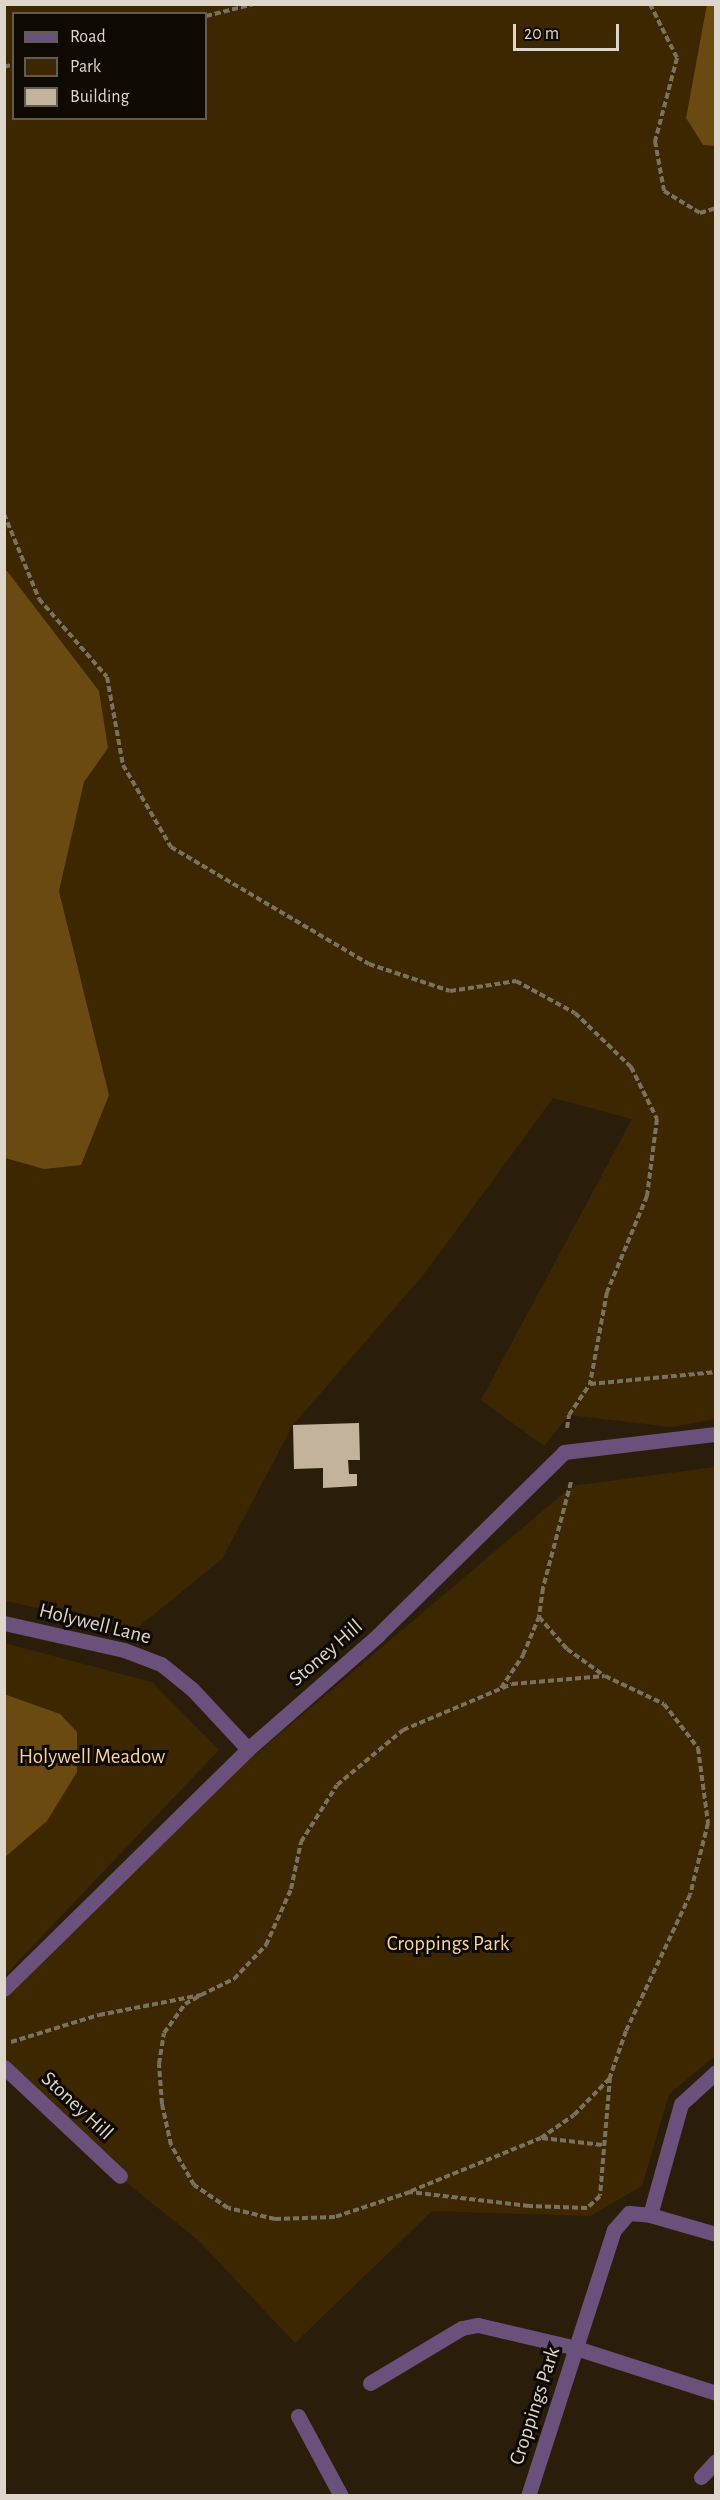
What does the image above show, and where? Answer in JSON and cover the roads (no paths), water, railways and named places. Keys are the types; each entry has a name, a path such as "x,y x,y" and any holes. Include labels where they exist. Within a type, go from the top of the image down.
{"street":[{"name":"Stoney Hill","path":"4,1989 248,1749 378,1635 564,1452 716,1434"},
{"name":"Holywell Lane","path":"4,1623 124,1650 161,1664 192,1689 248,1749"},
{"name":"Stoney Hill","path":"4,2067 120,2176"},
{"path":"650,2215 681,2104 716,2072"},
{"name":"Croppings Park","path":"528,2496 614,2230 628,2213 650,2215 716,2234"},
{"path":"370,2383 462,2328 478,2325 576,2348 716,2393"},
{"path":"298,2416 341,2496"},
{"path":"701,2477 716,2461"}],"park label":[{"name":"Holywell Meadow","path":"92,1757"}]}
